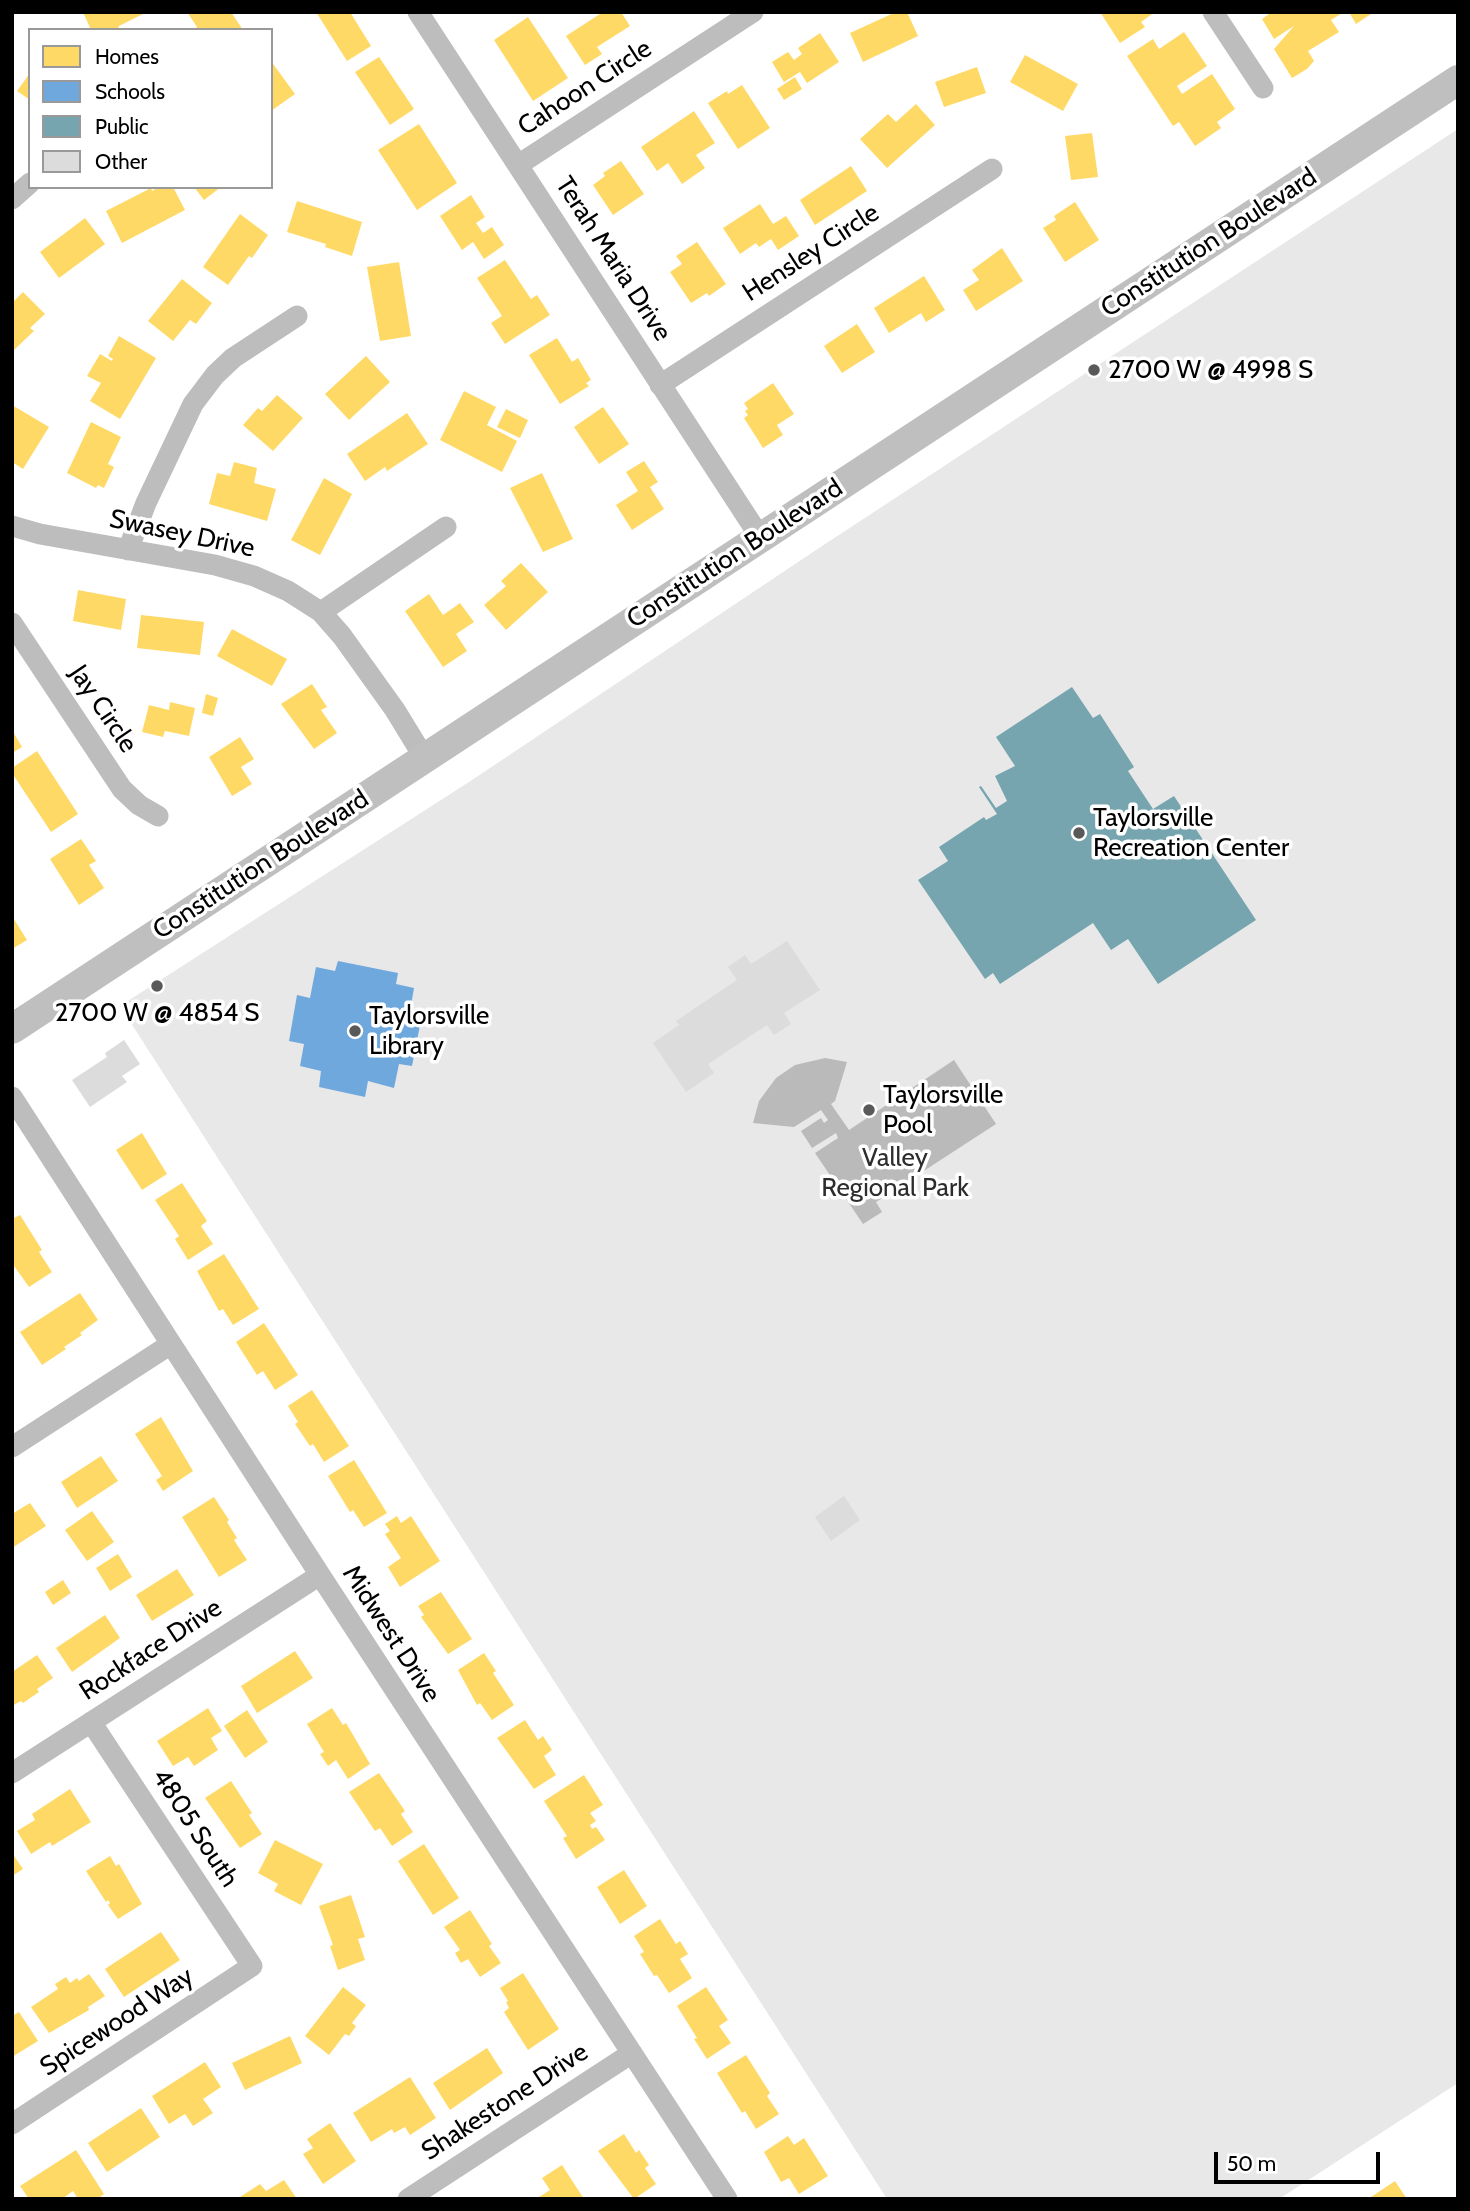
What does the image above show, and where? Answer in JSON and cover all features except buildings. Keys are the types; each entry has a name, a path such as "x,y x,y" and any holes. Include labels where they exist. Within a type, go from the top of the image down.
{"main road":[{"name":"Constitution Boulevard","path":"12,1029 1458,80"}],"street":[{"name":"Terah Maria Drive","path":"418,12 760,537"},
{"name":"Cahoon Circle","path":"518,165 753,12"},
{"path":"1213,12 1263,88"},
{"name":"Hensley Circle","path":"660,385 992,169"},
{"path":"12,199 28,185"},
{"path":"128,550 146,503 193,404 215,375 233,358 297,316"},
{"path":"321,612 446,527"},
{"name":"Swasey Drive","path":"13,528 215,565 254,576 288,591 321,612 362,660 425,759"},
{"name":"Jay Circle","path":"12,623 122,789 139,805 158,816"},
{"name":"Midwest Drive","path":"12,1097 727,2199"},
{"path":"12,1447 171,1344"},
{"name":"Rockface Drive","path":"12,1773 320,1575"},
{"name":"4805 South","path":"92,1721 253,1966"},
{"name":"Spicewood Way","path":"12,2124 253,1966"},
{"name":"Shakestone Drive","path":"408,2199 632,2053"}],"green space":[{"name":"Valley Regional Park","path":"1458,129 1458,2083 1279,2199 887,2199 120,1006 469,782 816,550"}],"shaded area":[{"path":"825,1058 847,1062 835,1101 831,1104 849,1130 954,1060 996,1124 876,1202 882,1212 863,1224 815,1153 838,1138 836,1133 812,1148 801,1131 821,1118 824,1123 828,1120 821,1110 794,1127 753,1123 759,1101 776,1078 795,1065"}],"place":[{"name":"2700 W @ 4998 S","path":"1094,370"},
{"name":"Taylorsville Recreation Center","path":"1079,833"},
{"name":"2700 W @ 4854 S","path":"157,986"},
{"name":"Taylorsville Library","path":"355,1031"},
{"name":"Taylorsville Pool","path":"869,1110"}]}
